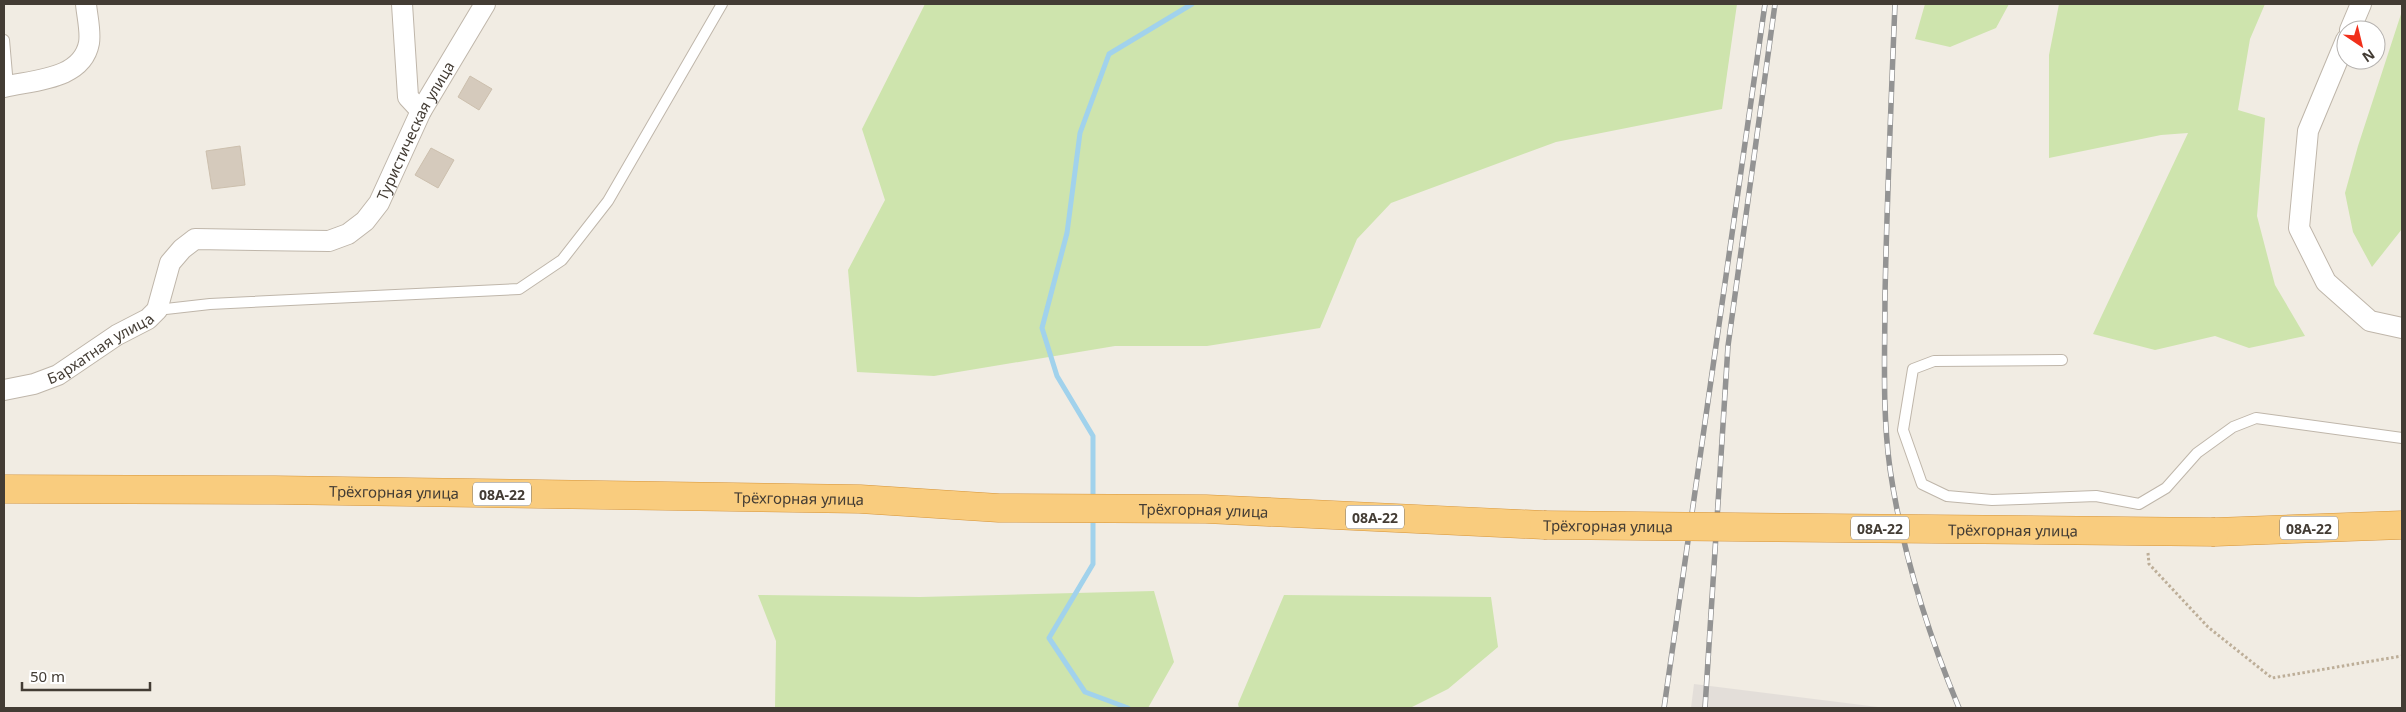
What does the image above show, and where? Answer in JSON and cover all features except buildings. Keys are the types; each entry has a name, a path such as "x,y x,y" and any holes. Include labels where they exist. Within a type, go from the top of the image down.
{"highway":[{"name":"Трёхгорная улица","path":"4,489 275,490 860,499 999,508 1206,509 1544,525 2215,532 2402,524"}],"street":[{"path":"6,86 61,74 74,68 84,57 89,42 86,4"},
{"path":"402,4 408,97 421,111"},
{"name":"Туристическая улица","path":"329,241 348,234 365,221 380,203 421,111 486,4"},
{"path":"2354,20 2361,4"},
{"path":"2336,64 2308,131 2300,228 2326,282 2370,321 2402,328"},
{"name":"Бархатная улица","path":"4,390 34,384 58,375 117,335 148,320 157,310 170,262 195,239 329,241"}],"lane":[{"path":"157,310 210,304 519,289 562,260 608,201 722,4"},
{"path":"4,40 6,86"},
{"path":"2062,360 1934,361 1913,369 1903,430 1922,484 1947,496 1992,500 2096,496 2139,504 2166,488 2197,453 2211,442 2233,426 2256,418 2402,438"}],"path":[{"path":"2146,546 2149,564 2208,627 2272,678 2402,656"}],"shaded area":[{"path":"1694,684 1886,708 1691,708"}],"green space":[{"path":"925,4 1737,4 1722,109 1556,142 1391,203 1357,239 1320,328 1207,346 1115,346 934,376 857,372 848,270 885,200 862,129"},
{"path":"1925,4 2009,4 1996,28 1950,47 1915,39"},
{"path":"2059,4 2265,4 2250,39 2238,110 2265,118 2257,216 2275,285 2305,336 2249,348 2215,336 2155,350 2093,334 2188,133 2161,135 2049,158 2049,55"},
{"path":"2402,11 2402,229 2372,267 2353,232 2345,193 2383,70 2386,70 2386,60"},
{"path":"1154,591 1174,662 1148,708 775,708 776,641 758,595 920,597"},
{"path":"1284,595 1491,597 1498,647 1448,689 1410,708 1239,708 1238,704"}],"waterway":[{"path":"1093,501 1093,436 1057,376 1042,328 1067,233 1080,133 1109,54 1192,4"},
{"path":"1093,517 1093,564 1049,638 1085,692 1128,708"}],"railway":[{"path":"1664,708 1765,4"},
{"path":"1705,708 1728,346 1775,4"},
{"path":"1895,4 1885,295 1884,382 1887,447 1901,530 1917,590 1936,650 1959,708"}]}
